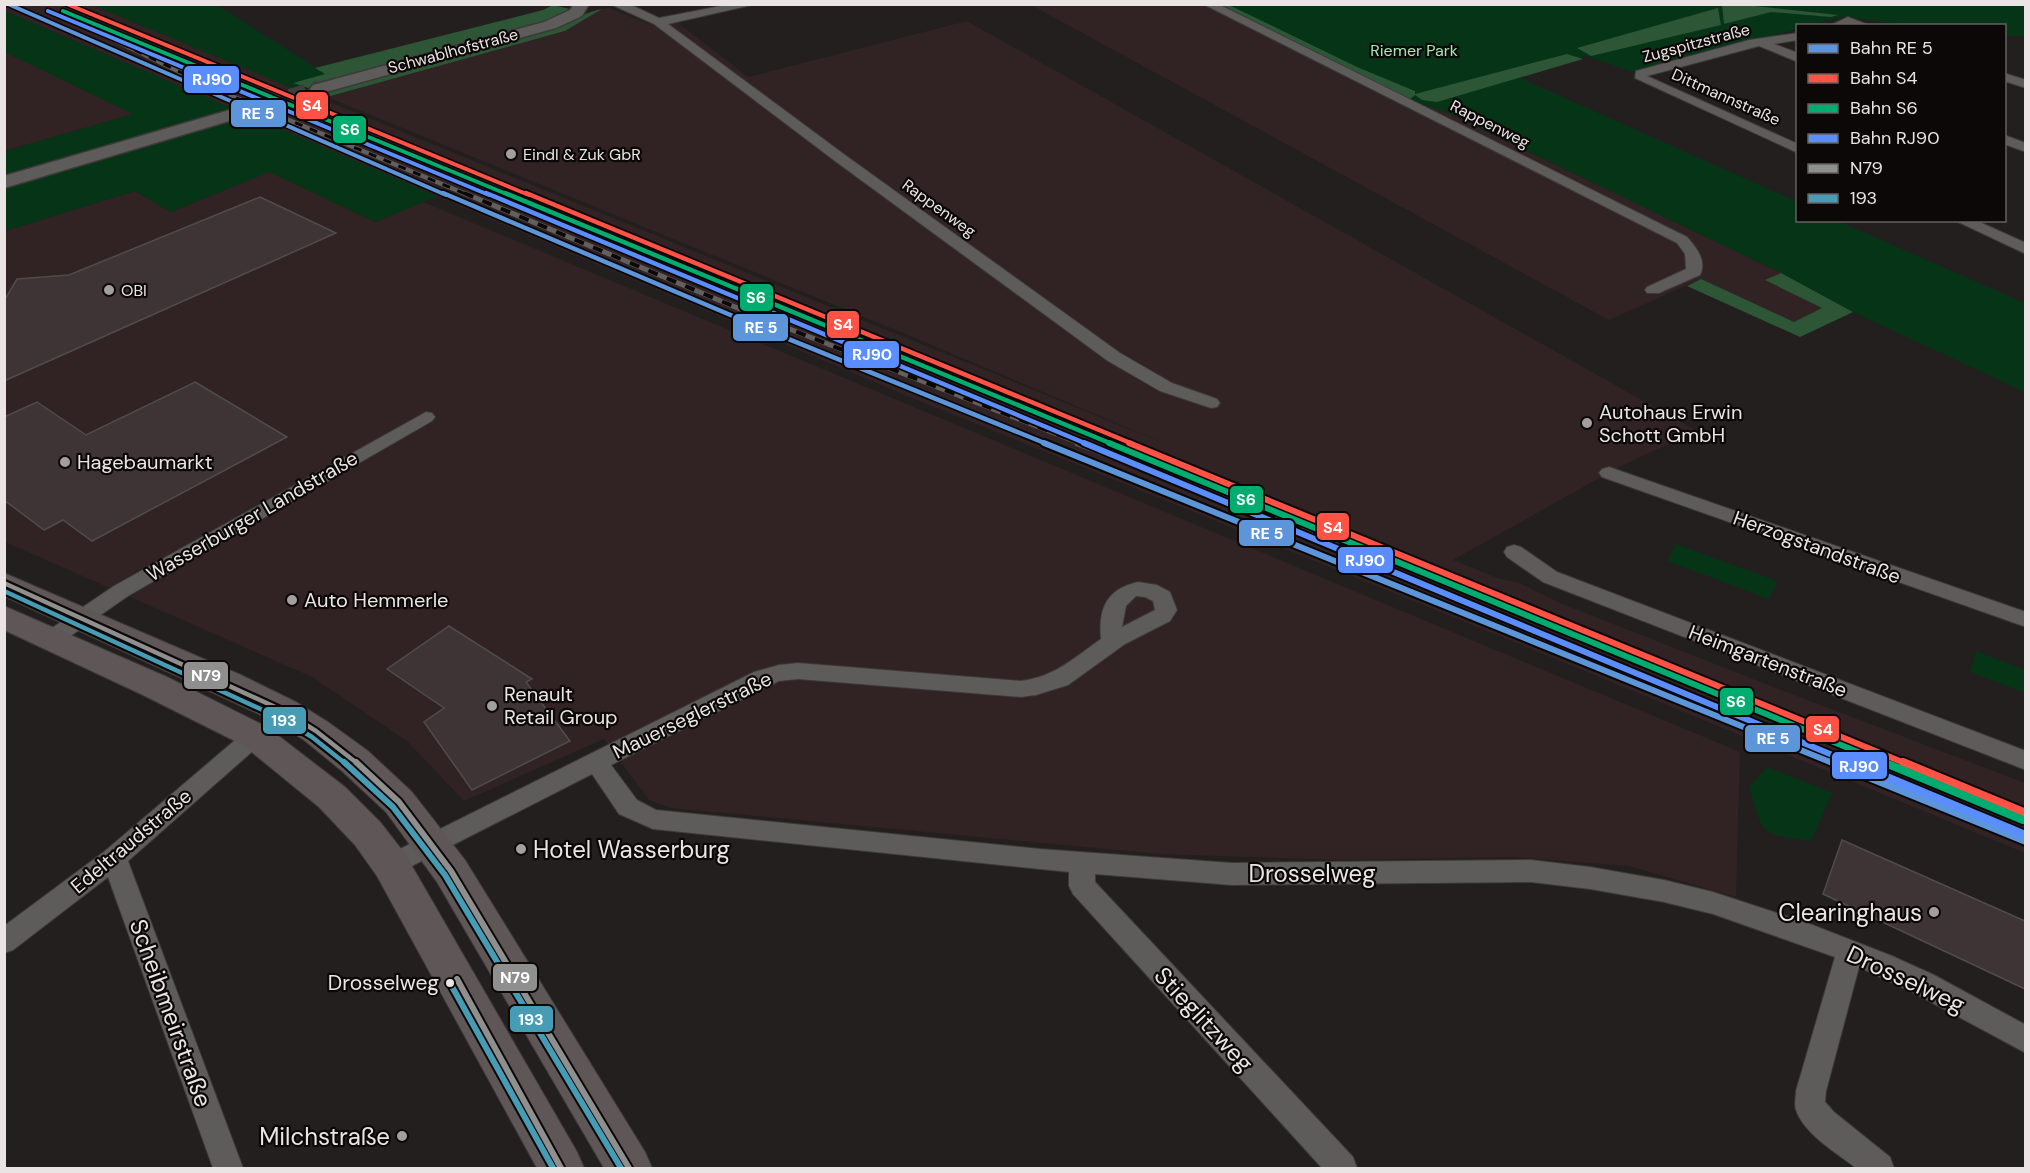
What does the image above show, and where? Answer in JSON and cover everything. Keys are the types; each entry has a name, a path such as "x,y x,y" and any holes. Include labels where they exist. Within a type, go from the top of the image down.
{"main road":[{"path":"4,584 229,684 316,731 356,761 399,802 433,844 629,1168"},
{"path":"4,617 155,686 255,736 332,797 368,834 391,865 561,1168"}],"street":[{"name":"Schwablhofstraße","path":"319,89 550,25 576,13 582,4"},
{"name":"Rappenweg","path":"615,4 632,9 658,22 1114,357 1166,387 1211,403"},
{"path":"658,22 751,4"},
{"name":"Rappenweg","path":"1208,4 1682,240 1691,250 1696,264 1694,272 1653,290"},
{"path":"1840,24 1848,21 1856,24"},
{"path":"1761,43 1796,36"},
{"name":"Zugspitzstraße","path":"1641,78 1640,74 1761,43 1796,58"},
{"name":"Dittmannstraße","path":"1641,78 1796,149"},
{"path":"2006,78 2025,84"},
{"path":"4,182 240,112"},
{"path":"2006,140 2025,148"},
{"path":"1965,222 2025,249"},
{"name":"Wasserburger Landstraße","path":"51,639 121,591 426,417"},
{"name":"Herzogstandstraße","path":"1609,473 2025,620"},
{"name":"Heimgartenstraße","path":"1514,552 1550,577 2025,761"},
{"name":"Mauerseglerstraße","path":"391,865 762,678 798,671 1021,689 1043,687 1057,682 1112,642"},
{"name":"Edeltraudstraße","path":"4,942 114,858 255,736"},
{"name":"Drosselweg","path":"596,761 628,807 653,819 1082,863 1232,874 1531,871 1590,878 1664,891 1758,916 1850,951 1924,984 2025,1040"},
{"name":"Scheibmeirstraße","path":"114,858 228,1168"},
{"name":"Stieglitzweg","path":"1082,863 1082,886 1342,1168"},
{"path":"1850,951 1811,1091 1810,1107 1823,1122 1879,1168"}],"shaded area":[{"path":"5,5 92,5 1178,449 915,338 327,97 565,31 602,9 609,8 655,26 677,22 748,77 967,21 1697,431 1621,466 1453,560 1500,579 1517,582 1560,603 2025,783 2025,853 1512,641 905,395 107,56 5,11"},
{"path":"1031,5 1216,5 1408,100 1446,112 1781,273 1766,280 1822,308 1794,322 1701,279 1609,320"},
{"path":"5,52 134,114 5,151"},
{"path":"269,171 375,222 423,202 1740,752 1736,897 1629,866 1512,857 1334,860 1159,854 671,808 649,800 604,739 464,801 407,741 312,677 5,542 5,231 135,191 171,212"}],"green space":[{"path":"92,5 217,5 326,74 294,83 327,97 321,100"},
{"path":"553,5 570,9 544,23 308,88 293,83 325,74 315,68 543,10"},
{"name":"Riemer Park","path":"1216,5 2025,5 2025,37 2006,35 2006,24 1901,24 1842,17 1815,24 1796,24 1796,29 1635,73 1587,56 1512,74 1796,202 1796,222 1840,222 2025,303 2025,392 1853,312 1781,273 1446,112 1408,100"},
{"path":"1216,5 1229,5 1357,67 1415,91 1415,94 1567,54 1583,59 1437,102 1422,100 1415,95 1409,100"},
{"path":"1722,5 1746,5 1838,15 1831,17 1771,12 1724,24"},
{"path":"1718,8 1721,25 1591,56 1577,48"},
{"path":"602,9 565,31 327,97 322,93 556,28"},
{"path":"5,11 234,109 5,175 5,151 133,114 5,52"},
{"path":"249,115 437,196 376,222 269,172 171,212 135,191 5,231 5,188"},
{"path":"1781,273 1853,312 1800,337 1687,286 1701,279 1794,322 1822,308 1765,280"},
{"path":"1676,544 1777,581 1769,599 1667,561"},
{"path":"1976,651 2025,670 2025,693 1970,672"},
{"path":"1767,767 1832,793 1811,841 1773,834 1762,824 1749,787"}],"building":[{"name":"OBI","path":"260,197 336,233 4,381 4,301 17,279 69,275"},
{"path":"195,382 287,437 92,541 63,520 44,530 4,500 4,417 37,402 86,435"},
{"name":"Renault Retail Group","path":"449,626 532,679 526,682 570,741 472,790 424,722 444,708 387,669"},
{"name":"Clearinghaus","path":"1842,840 2025,921 2025,989 1823,894"}],"tunnel":[{"path":"240,112 319,89"}],"railway":[{"path":"106,36 215,89 468,195"},
{"path":"464,193 759,317 1082,444"},
{"path":"1078,443 1363,551"}],"transit line":[{"path":"8,4 380,167 754,325 2026,841"},
{"name":"N79","path":"4,583 284,711 316,731 355,761 399,802 451,871 629,1168"},
{"name":"193","path":"4,591 280,718 312,737 350,767 393,807 445,875 621,1168"},
{"name":"N79","path":"457,979 561,1168"},
{"name":"193","path":"450,983 553,1168"}],"rail line":[{"name":"S4","path":"67,4 2026,813"},
{"name":"RJ90","path":"48,11 2023,834"},
{"name":"S6","path":"63,11 2023,820"}],"place":[{"name":"Eindl & Zuk GbR","path":"511,154"},
{"name":"OBI","path":"109,290"},
{"name":"Autohaus Erwin Schott GmbH","path":"1587,423"},
{"name":"Hagebaumarkt","path":"65,462"},
{"name":"Auto Hemmerle","path":"292,600"},
{"name":"Renault Retail Group","path":"492,706"},
{"name":"Hotel Wasserburg","path":"521,849"},
{"name":"Clearinghaus","path":"1934,912"},
{"name":"Drosselweg","path":"450,983"},
{"name":"Milchstraße","path":"402,1136"}]}
